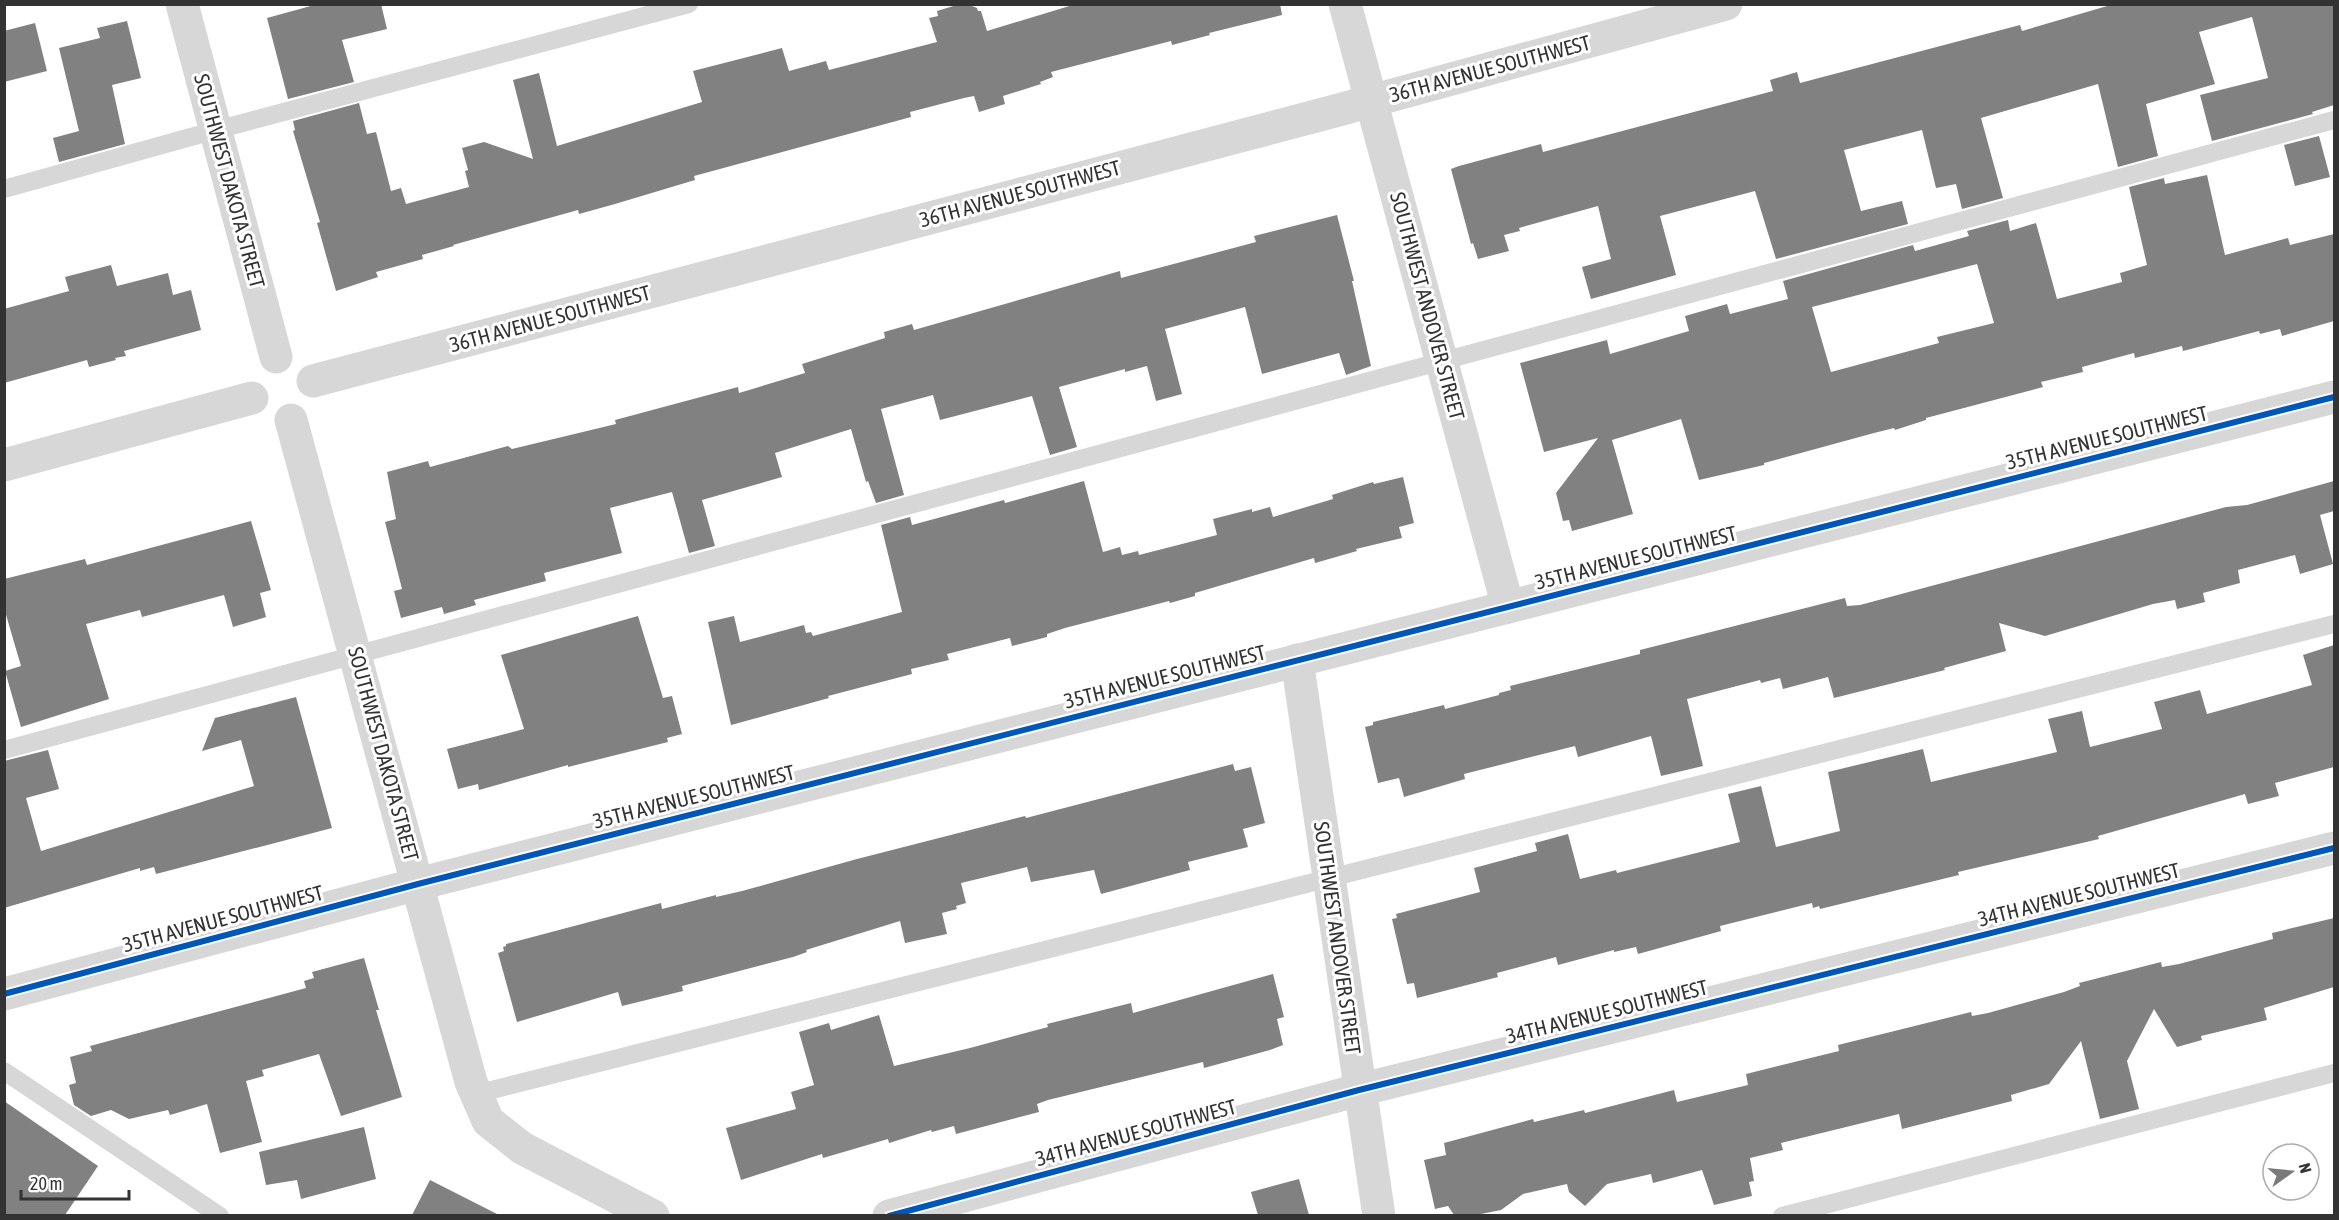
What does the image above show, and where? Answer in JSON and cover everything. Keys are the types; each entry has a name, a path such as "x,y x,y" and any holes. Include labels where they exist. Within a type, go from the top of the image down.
{"street":[{"name":"SOUTHWEST DAKOTA STREET","path":"182,4 276,357"},
{"name":"SOUTHWEST ANDOVER STREET","path":"1345,4 1508,607"},
{"name":"36TH AVENUE SOUTHWEST","path":"313,381 1726,4"},
{"path":"276,357 290,358 299,362 308,369 313,381 313,399 308,408 301,416 291,420 270,419 261,413 252,398 250,384 254,374 260,366 276,357"},
{"name":"35TH AVENUE SOUTHWEST","path":"4,994 418,884 2334,397"},
{"path":"4,465 252,398"},
{"name":"SOUTHWEST DAKOTA STREET","path":"291,420 482,1108"},
{"name":"SOUTHWEST ANDOVER STREET","path":"1297,660 1379,1215"},
{"name":"34TH AVENUE SOUTHWEST","path":"889,1215 1359,1090 2334,848"},
{"path":"482,1108 522,1148 653,1215"}],"lane":[{"path":"4,189 688,4"},
{"path":"4,750 2334,120"},
{"path":"482,1108 1329,878 2334,624"},
{"path":"4,1071 220,1215"},
{"path":"1782,1215 2334,1073"}],"building":[{"path":"318,4 381,4 387,29 342,40 354,82 288,99 267,18"},
{"path":"967,4 981,11 987,31 1076,4 1280,4 1282,15 1209,33 1210,35 1172,45 1171,41 1051,72 1053,77 1040,82 1041,84 1003,96 1005,104 979,112 974,96 964,98 910,112 911,117 694,176 695,180 615,204 579,214 578,210 453,245 422,255 423,259 376,272 378,277 336,291 317,223 320,222 293,131 295,130 293,121 359,103 367,134 376,132 391,191 401,188 406,204 469,187 465,171 468,170 462,148 484,142 533,159 513,80 539,73 557,146 702,102 693,71 782,48 789,71 826,61 829,70 937,42 929,18 938,16 937,11"},
{"path":"2114,4 2334,4 2334,105 2312,112 2313,114 2212,141 2200,95 2268,78 2252,17 2199,32 2215,84 2146,104 2158,156 2118,167 2098,84 1981,118 2003,198 1962,209 1956,184 1936,188 1922,130 1844,150 1861,211 1902,201 1908,224 1776,259 1755,191 1660,216 1676,275 1591,299 1582,267 1611,259 1598,206 1519,228 1520,231 1504,235 1509,251 1478,259 1473,243 1471,244 1451,169 1459,166 1541,144 1543,152 1773,91 1770,80 1797,72 1800,83 2020,25 2022,31"},
{"path":"127,21 141,78 112,85 125,144 59,162 53,138 79,131 59,48 100,38 97,28"},
{"path":"35,23 47,71 4,82 4,31"},
{"path":"2319,136 2330,177 2295,186 2284,145"},
{"path":"2207,175 2225,255 2288,238 2290,245 2334,234 2334,321 2282,336 2280,329 2260,334 2259,331 2183,351 2182,346 2135,358 2134,353 2082,367 2083,372 2041,382 2043,387 1926,418 1926,420 1895,430 1894,428 1874,433 1764,463 1764,465 1699,480 1681,419 1612,440 1633,514 1572,531 1569,520 1563,521 1556,493 1598,438 1544,452 1520,363 1607,340 1610,354 1689,331 1685,316 1727,304 1730,314 1788,299 1783,281 1913,245 1915,251 1969,236 1967,231 2008,220 2010,231 2036,223 2057,299 2122,282 2120,273 2147,265 2129,187 2164,178 2165,184","holes":["1977,264 1994,323 1937,337 1939,343 1831,372 1812,307"]},
{"path":"1337,215 1354,281 1352,281 1371,366 1346,375 1339,353 1262,374 1245,307 1165,329 1182,394 1156,401 1147,366 1125,372 1125,369 1059,387 1077,447 1050,455 1032,396 940,420 933,395 881,409 904,495 876,503 868,481 866,482 851,429 775,453 782,477 702,500 715,546 689,553 672,492 610,508 622,553 544,573 546,581 474,600 476,605 444,614 442,607 401,618 394,591 402,589 385,522 396,519 387,472 428,461 430,467 508,446 512,449 616,424 615,420 738,387 739,393 805,373 802,364 885,338 884,332 912,324 914,330 1120,271 1121,278 1256,242 1254,236"},
{"path":"111,265 117,286 168,273 173,295 191,290 201,330 124,351 126,356 115,358 116,360 89,367 87,360 4,383 4,309 69,291 65,277"},
{"path":"1403,477 1414,523 1399,527 1402,538 1356,549 1357,551 1315,563 1314,558 1195,593 1195,596 1065,628 1047,634 1047,637 1012,646 1010,638 947,654 949,660 911,669 912,674 731,725 708,622 734,616 740,642 804,625 806,633 811,632 813,636 902,612 881,525 910,517 912,525 1084,481 1103,552 1120,547 1122,555 1138,551 1139,555 1217,535 1213,519 1270,507 1273,517 1333,499 1332,495 1373,482 1374,484"},
{"path":"2334,481 2334,511 2320,515 2333,564 2300,574 2295,555 2238,570 2240,583 2203,593 2205,602 2177,609 2175,600 2153,604 2045,636 1999,623 2006,651 1944,668 1945,670 1834,698 1828,677 1783,689 1780,678 1761,683 1760,680 1687,699 1703,766 1661,776 1651,736 1578,757 1575,746 1464,774 1465,779 1404,797 1399,778 1378,783 1365,727 1373,725 1373,722 1444,705 1445,709 1499,695 1499,693 1511,690 1510,686 1640,654 1640,650 1845,598 1847,606 1860,605 2226,507 2247,505"},
{"path":"251,521 271,590 260,593 266,617 233,627 224,595 142,617 140,610 86,624 109,699 21,727 5,671 21,666 4,608 4,579 85,559 87,565"},
{"path":"638,616 663,698 672,696 682,734 667,738 668,742 568,767 568,765 479,790 478,784 458,789 447,749 524,729 501,655"},
{"path":"2334,645 2334,767 2275,783 2279,796 2248,804 2245,794 2098,836 2099,839 1958,872 1959,875 1820,909 1819,906 1813,908 1812,903 1720,926 1721,931 1638,954 1636,947 1614,952 1614,950 1558,965 1556,957 1497,973 1498,977 1417,998 1414,983 1407,984 1392,919 1397,918 1396,914 1480,892 1474,868 1537,851 1535,843 1568,834 1580,879 1616,870 1617,873 1740,842 1728,794 1761,786 1776,847 1840,831 1828,772 1923,749 1931,782 2057,752 2048,719 2082,711 2090,747 2162,729 2154,702 2200,690 2207,714 2312,685 2303,655"},
{"path":"296,697 332,828 156,874 154,867 140,871 140,868 4,908 4,761 48,750 59,789 26,798 41,851 254,786 241,740 202,751 215,718"},
{"path":"1233,764 1235,771 1251,767 1265,823 1243,829 1248,847 1188,862 1190,870 1101,894 1094,870 1031,882 1027,867 961,883 966,903 956,906 957,909 942,913 947,934 905,943 900,921 806,950 807,952 793,957 682,986 683,991 622,1006 618,992 517,1022 498,953 504,951 503,947 506,944 661,903 662,909 716,895 716,897 742,891 857,859"},
{"path":"2334,918 2334,987 2264,1008 2267,1020 2201,1036 2202,1040 2177,1047 2154,1009 2127,1061 2139,1109 2100,1119 2081,1041 2049,1084 2011,1095 2012,1101 1902,1129 1899,1114 1781,1143 1783,1150 1750,1158 1754,1181 1749,1182 1752,1196 1714,1205 1702,1170 1653,1183 1651,1174 1607,1184 1585,1206 1569,1192 1567,1184 1523,1194 1501,1210 1476,1215 1454,1215 1448,1206 1435,1209 1424,1160 1446,1155 1444,1143 1533,1119 1534,1122 1584,1110 1585,1113 1674,1090 1677,1102 1748,1085 1746,1074 1839,1051 1838,1045 1971,1012 1972,1016 1988,1013 2064,992 2080,986 2079,983 2161,962 2162,967 2179,964 2273,939 2272,933"},
{"path":"364,958 379,1010 376,1010 402,1097 341,1116 319,1054 262,1070 264,1076 246,1081 262,1142 220,1153 207,1104 170,1115 168,1110 129,1119 111,1110 91,1116 74,1105 69,1085 76,1083 70,1057 92,1051 90,1046 306,988 304,981 314,978 312,972"},
{"path":"1273,974 1284,1017 1277,1019 1283,1045 1204,1068 1203,1062 1048,1100 1037,1104 1039,1112 956,1134 954,1126 932,1132 931,1130 889,1143 888,1139 823,1158 822,1154 741,1180 726,1128 796,1109 791,1092 814,1085 799,1032 829,1023 831,1030 879,1015 894,1066 970,1048 1048,1027 1047,1024 1131,1003 1133,1013"},
{"path":"4,1101 98,1166 65,1215 4,1215"},
{"path":"364,1127 376,1179 301,1199 297,1180 266,1185 259,1152"},
{"path":"1299,1179 1309,1215 1258,1215 1251,1192"},
{"path":"430,1180 499,1215 412,1215"}],"cycle path":[{"path":"4,994 418,884 2334,397"},
{"path":"889,1216 1359,1090 2334,848"}]}
